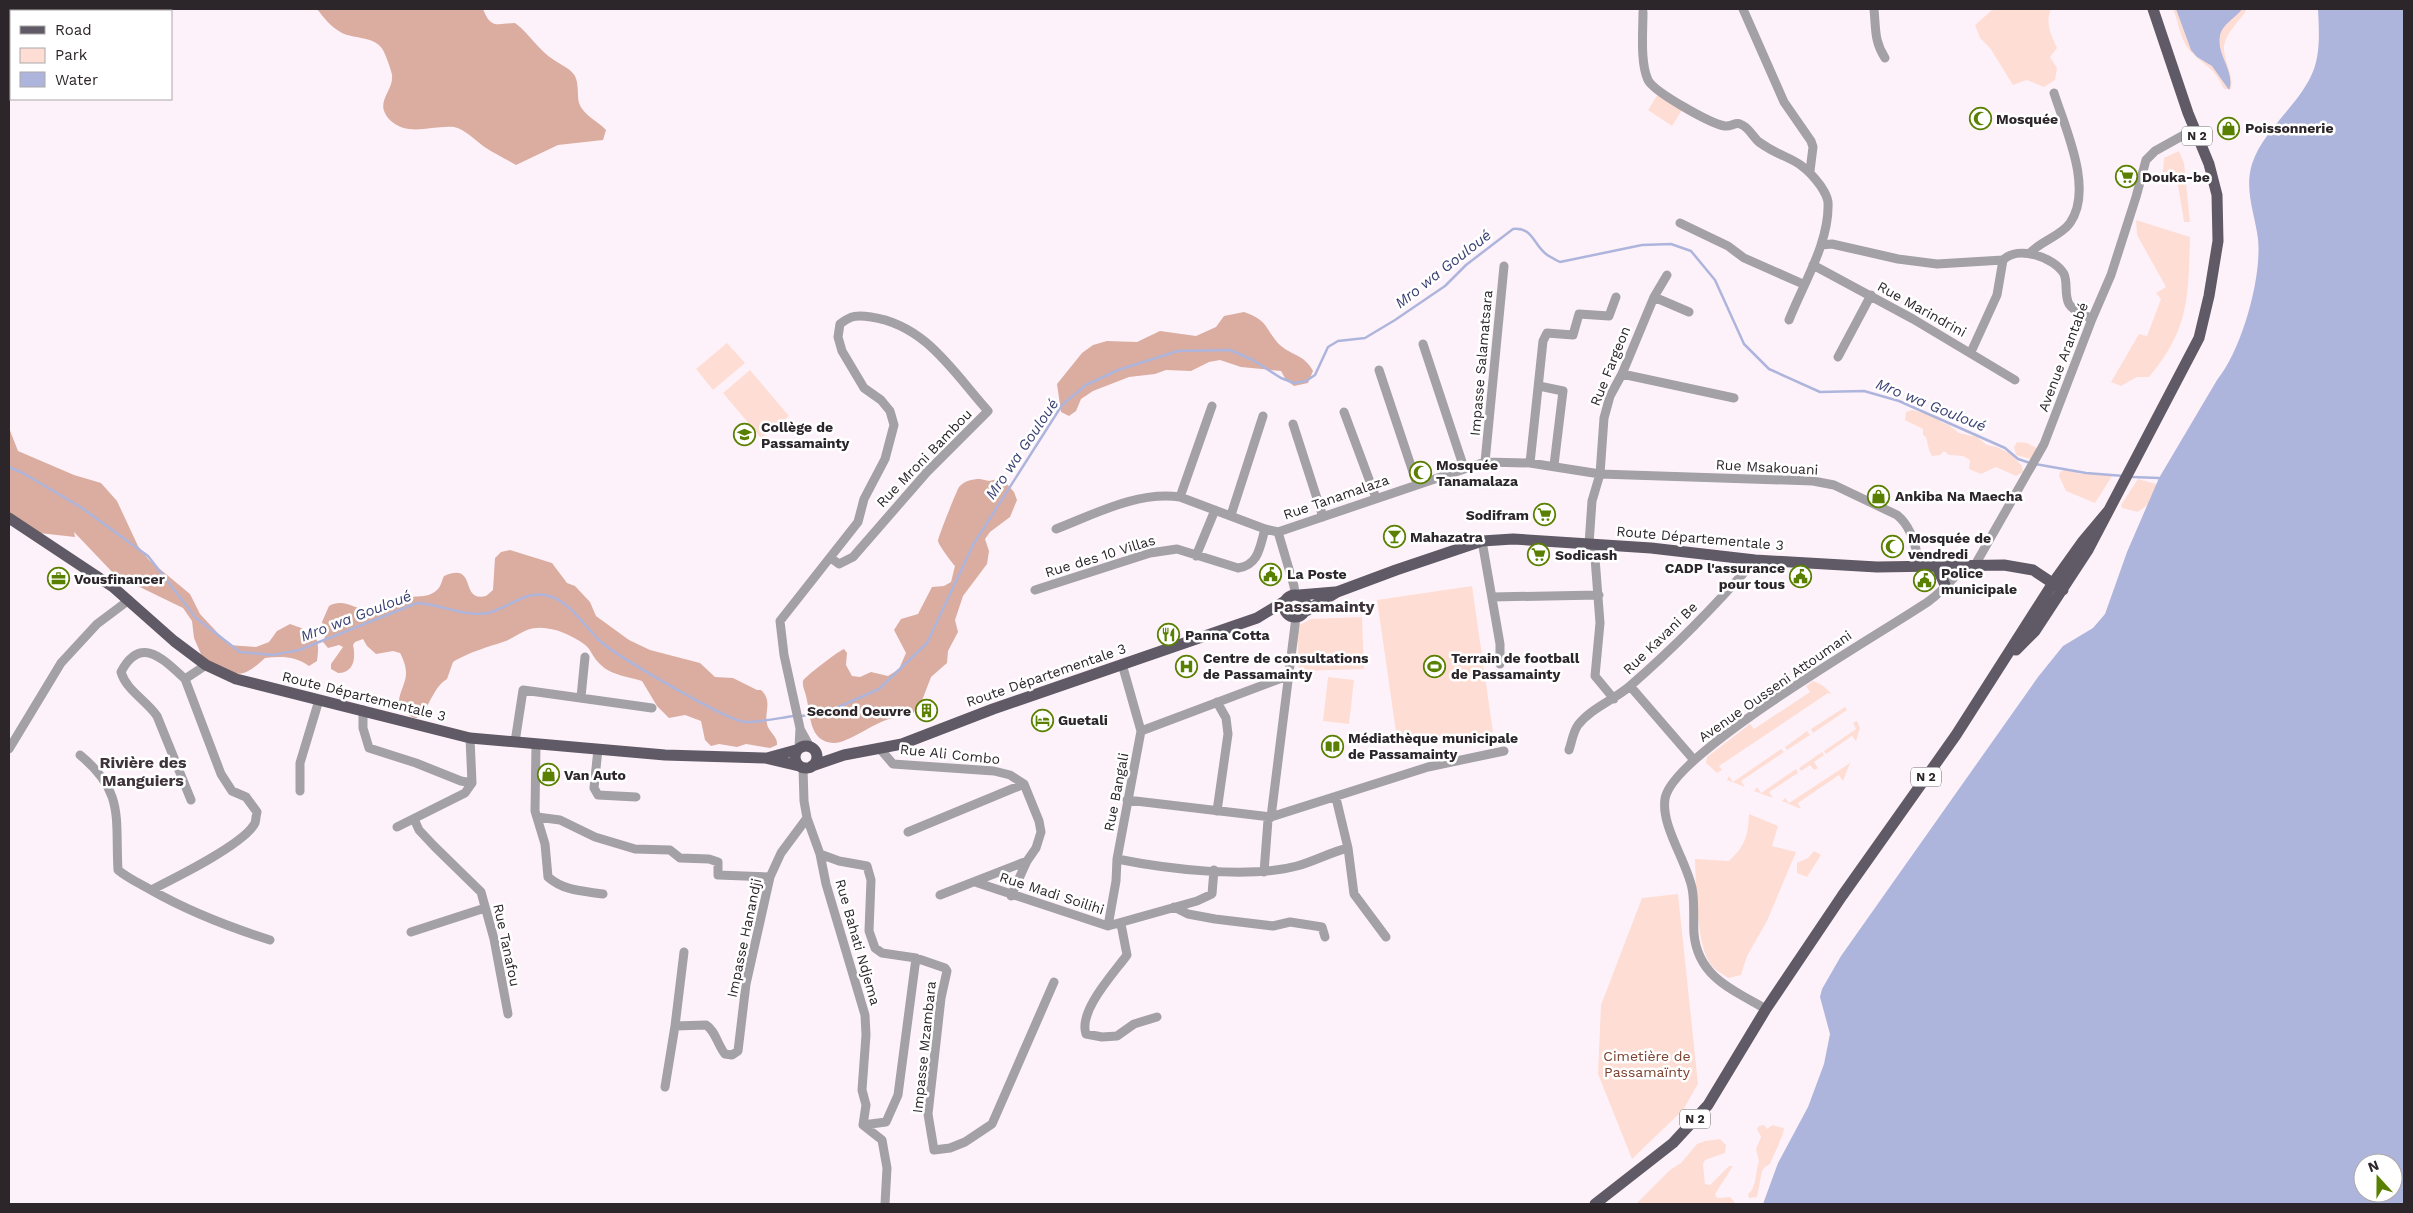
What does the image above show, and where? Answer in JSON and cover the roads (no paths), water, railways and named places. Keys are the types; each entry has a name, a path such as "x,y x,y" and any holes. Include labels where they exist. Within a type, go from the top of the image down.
{"main road":[{"name":"N 2","path":"2063,590 2088,550 2199,338 2215,268 2218,241 2216,195 2209,164 2196,133 2153,9"},
{"name":"N 2","path":"1595,1204 1655,1158 1701,1114 1766,1009 1853,880 1956,735 2053,583 2083,541 2109,510"},
{"name":"Route Départementale 3","path":"9,518 80,564 129,600 174,641 206,665 236,679 470,738 665,755 765,758 805,767 844,755 881,750 1257,618 1293,597 1337,592"},
{"name":"Route Départementale 3","path":"1257,618 1297,614 1337,592 1482,541 1513,539 1592,544 1755,560 1921,567 1971,564 2029,568 2063,590"},
{"path":"1937,567 1945,585"},
{"path":"2008,656 2024,644 2035,631 2063,590"},
{"path":"1293,597 1307,603 1297,614 1284,608 1293,597"},
{"name":"Route Départementale 3","path":"765,758 805,749 844,755"},
{"path":"805,749 817,757 805,767 794,760 805,749"}],"street":[{"path":"1743,9 1784,102 1811,141 1813,146 1810,171"},
{"path":"1874,9 1875,37 1885,58"},
{"path":"1643,12 1644,65 1646,76 1652,86 1704,118 1725,126 1735,123 1743,125 1760,143 1798,161 1810,171 1828,200 1827,220 1821,245 1789,320"},
{"path":"2030,253 2070,224 2078,194 2080,177 2077,164 2054,93"},
{"name":"Avenue Arantabé","path":"1971,564 2022,484 2044,444 2111,275 2146,160 2155,151 2182,136 2196,133"},
{"path":"1680,223 1728,246 1744,258 1803,284"},
{"path":"1821,245 1832,244 1898,259 1937,264 2003,260"},
{"path":"1971,352 1997,295 2003,260 2015,253 2030,253 2039,256 2060,269 2064,274 2068,303 2072,308 2092,319"},
{"name":"Rue Marindrini","path":"1813,265 1871,295 1971,352 2015,380"},
{"name":"Impasse Salamatsara","path":"1486,462 1504,266"},
{"name":"Rue Fargeon","path":"1614,699 1596,676 1599,653 1599,595 1592,544 1592,501 1600,474 1604,418 1610,396 1622,374 1654,297 1667,275"},
{"path":"1838,357 1871,295"},
{"path":"1530,462 1543,340 1547,333 1573,335 1579,314 1609,316 1616,297"},
{"path":"1654,297 1689,312"},
{"name":"Rue Mroni Bambou","path":"849,316 865,316 889,320 915,332 958,375 988,411 927,472 853,556 838,564 831,558 858,522 864,500 884,459 894,425 890,411 881,400 864,388 842,351 838,337 840,324 849,316"},
{"path":"1423,344 1464,468"},
{"path":"1379,370 1417,484"},
{"path":"1622,374 1734,398"},
{"path":"1539,386 1563,391 1554,465"},
{"path":"1180,497 1212,406"},
{"path":"1344,412 1376,498"},
{"path":"1231,515 1263,416"},
{"path":"1294,424 1323,517"},
{"name":"Rue Tanamalaza","path":"1056,528 1136,499 1155,496 1180,497 1265,529 1278,532 1486,462 1530,462 1600,474"},
{"name":"Rue Msakouani","path":"1600,474 1813,481 1834,485 1897,515 1903,520 1913,540 1921,567"},
{"path":"1196,556 1215,510"},
{"name":"Rue des 10 Villas","path":"1035,590 1150,553 1177,549 1238,568 1247,567 1257,557 1265,529"},
{"path":"1278,532 1294,586 1293,597"},
{"path":"1482,541 1500,644 1500,664"},
{"path":"805,749 784,655 780,621 831,558"},
{"name":"Rue Kavani Be","path":"1694,760 1630,686 1688,634 1755,560"},
{"name":"Avenue Ousseni Attoumani","path":"1766,1009 1718,980 1701,962 1697,950 1692,891 1685,864 1665,817 1665,798 1671,783 1707,747 1808,677 1931,600 1945,585 1971,564"},
{"path":"1492,597 1599,595"},
{"path":"9,749 61,663 98,624 129,600"},
{"path":"1264,872 1268,820 1271,817 1297,614"},
{"path":"151,890 183,875 237,840 255,823 257,812 246,797 232,791 221,774 185,679 157,655 146,652 134,655 120,672 123,681 148,704 157,716 192,800"},
{"path":"581,697 586,656"},
{"name":"Rue Bangali","path":"1108,926 1116,881 1117,859 1127,800 1132,788 1141,731 1122,664"},
{"path":"185,679 206,665"},
{"path":"1141,731 1290,675"},
{"path":"1569,750 1574,732 1579,724 1595,709 1614,699 1630,686"},
{"path":"515,742 523,690 652,708"},
{"path":"300,791 300,763 319,700"},
{"path":"1217,702 1226,718 1228,734 1217,811"},
{"path":"364,710 363,728 368,748 416,763 460,781 472,783"},
{"path":"397,827 465,792 472,783 470,738"},
{"path":"536,745 535,811 545,844 548,877 556,884 573,890 603,894"},
{"path":"598,749 594,788 598,795 636,797"},
{"name":"Rue Ali Combo","path":"881,750 893,764 994,771 1010,775 1024,784"},
{"path":"1127,800 1271,817 1336,798 1428,767 1504,751"},
{"path":"80,755 94,767 108,784 116,803 118,870 130,880 164,898 244,932 270,940"},
{"name":"Rue Bahati Ndjema","path":"805,767 804,801 808,818 820,854 826,884 865,1015 866,1035 862,1090 866,1105 863,1125"},
{"path":"908,832 1024,784 1039,821 1041,832 1036,848 1026,862 1011,896"},
{"path":"1336,798 1348,848 1354,894 1386,937"},
{"path":"537,817 560,820 595,836 635,849 664,849 674,852 680,858 709,859 718,862 718,874 770,877"},
{"name":"Impasse Hanandji","path":"675,1026 706,1025 710,1027 717,1045 725,1054 732,1055 738,1051 746,984 753,949 764,912 770,877 780,853 808,818"},
{"name":"Rue Tanafou","path":"414,819 420,830 434,846 481,892 494,939 508,1014"},
{"path":"1117,859 1163,868 1264,872 1298,866 1348,848"},
{"path":"820,854 839,861 867,866 871,880 869,931 875,948 882,953 916,958 898,1095 886,1122 863,1125"},
{"path":"940,895 1026,862"},
{"name":"Rue Madi Soilihi","path":"975,882 1011,896 1108,926 1121,924 1212,894 1214,870"},
{"path":"1174,907 1188,914 1216,919 1273,926 1290,922 1322,927 1325,937"},
{"path":"410,932 486,908"},
{"path":"1121,924 1127,955 1096,995 1084,1025 1085,1029 1089,1036 1102,1038 1116,1036 1134,1024 1157,1017"},
{"path":"665,1087 684,952"},
{"name":"Impasse Mzambara","path":"916,958 945,968 947,971 941,998 928,1114 934,1150 950,1148 965,1142 992,1124 1054,982"},
{"path":"863,1125 882,1140 887,1168 885,1204"}],"water":[{"path":"2176,9 2242,9 2223,28 2220,36 2221,50 2230,77 2229,90 2212,66 2197,57 2191,50"},
{"path":"2318,9 2404,9 2404,1204 1763,1204 1778,1163 1808,1107 1824,1064 1830,1034 1820,997 1822,989 1841,956 2038,677 2063,646 2093,628 2105,614 2127,552 2159,478 2235,350 2248,312 2257,273 2258,239 2249,183 2252,164 2264,140 2305,88 2314,68 2318,52"}],"waterway":[{"name":"Mro wa Gouloué","path":"800,716 823,714 879,689 927,643 973,545 1062,405 1086,385 1118,370 1178,351 1230,350 1253,360 1281,378 1294,383 1306,381 1315,375 1328,347 1338,341 1365,338 1395,320 1445,286 1466,265 1513,229 1520,229 1529,233 1546,254 1560,262 1642,245 1671,244 1691,251 1715,280 1744,344 1769,369 1820,392 1864,391 1899,401 2005,448 2018,459 2030,463"},
{"name":"Mro wa Gouloué","path":"2035,464 2086,473 2124,476"},
{"name":"Mro wa Gouloué","path":"9,467 23,473 82,508 148,556 196,618 240,652 273,655 299,650 417,603 479,614 495,611 523,598 537,594 554,598 569,607 600,641 671,686 717,711 745,722 794,716"},
{"name":"Mro wa Gouloué","path":"2132,477 2159,478"}],"place":[{"name":"Mosquée","path":"1980,119"},
{"name":"Poissonnerie","path":"2229,128"},
{"name":"Douka-be","path":"2126,177"},
{"name":"Collège de Passamainty","path":"745,435"},
{"name":"Mosquée Tanamalaza","path":"1420,473"},
{"name":"Ankiba Na Maecha","path":"1879,496"},
{"name":"Sodifram","path":"1545,515"},
{"name":"Mahazatra","path":"1394,537"},
{"name":"Mosquée de vendredi","path":"1892,546"},
{"name":"Sodicash","path":"1539,555"},
{"name":"La Poste","path":"1271,574"},
{"name":"CADP l'assurance pour tous","path":"1801,576"},
{"name":"Vousfinancer","path":"58,579"},
{"name":"Police municipale","path":"1925,581"},
{"name":"Panna Cotta","path":"1169,635"},
{"name":"Centre de consultations de Passamainty","path":"1187,666"},
{"name":"Terrain de football de Passamainty","path":"1435,666"},
{"name":"Second Oeuvre","path":"927,711"},
{"name":"Guetali","path":"1042,720"},
{"name":"Médiathèque municipale de Passamainty","path":"1332,746"},
{"name":"Van Auto","path":"548,775"}],"district":[{"name":"Passamainty","path":"1324,606"},
{"name":"Rivière des Manguiers","path":"143,771"}],"park label":[{"name":"Cimetière de Passamaïnty","path":"1647,1064"}]}
